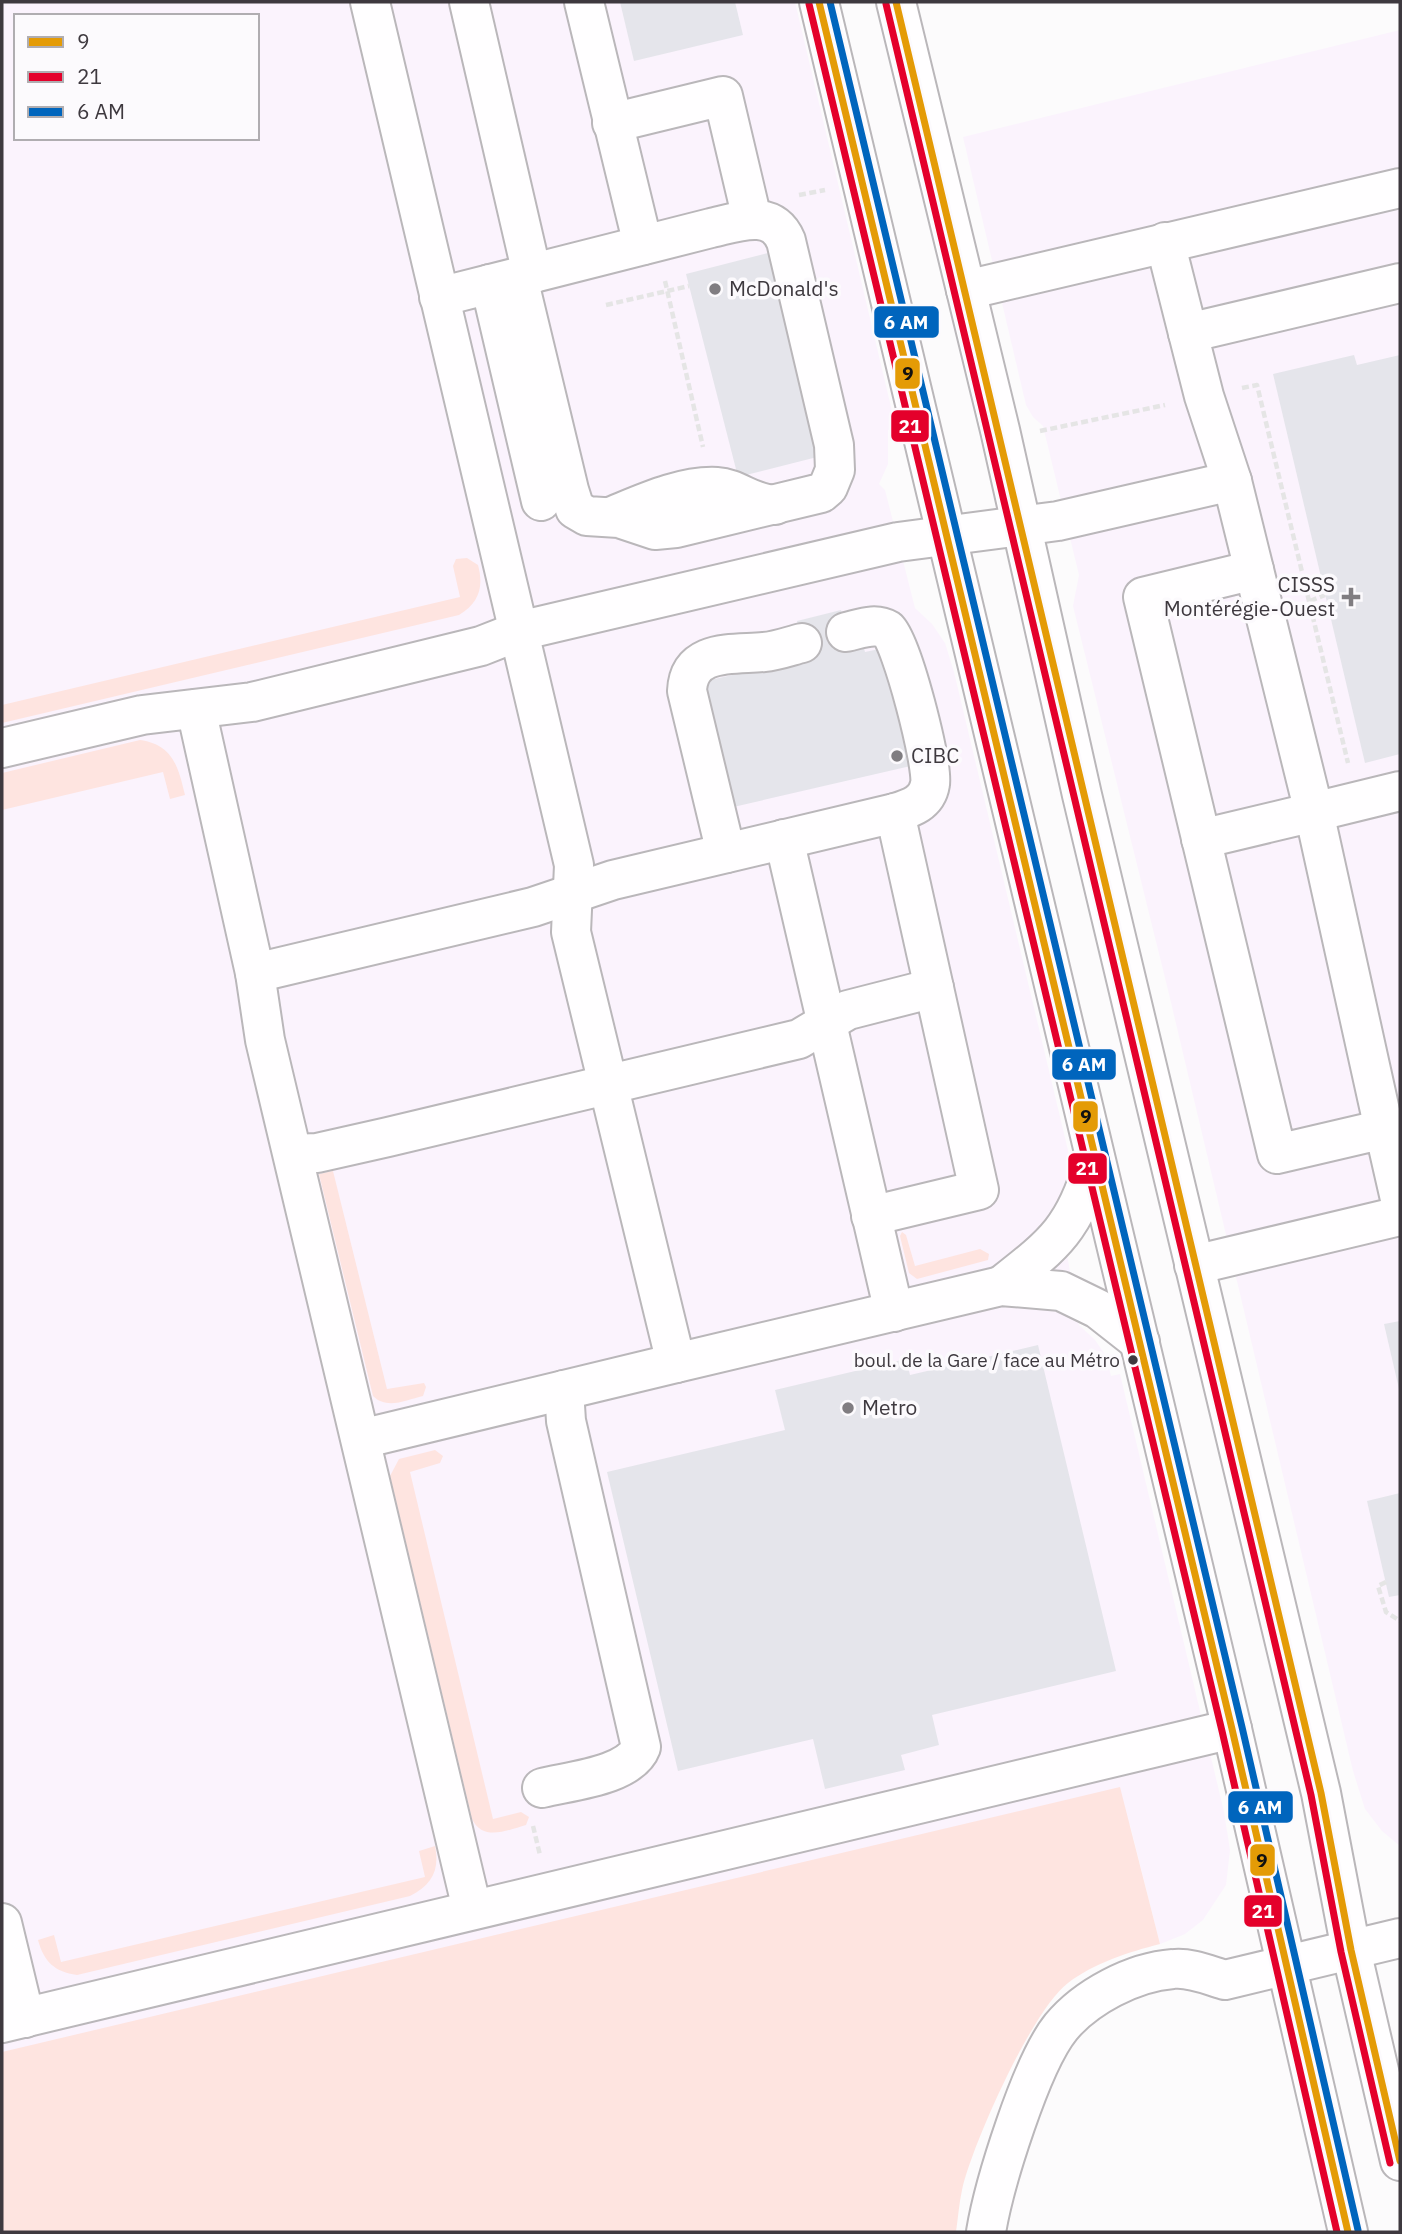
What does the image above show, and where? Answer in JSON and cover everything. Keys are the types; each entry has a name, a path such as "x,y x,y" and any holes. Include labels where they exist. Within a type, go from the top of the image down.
{"main road":[{"path":"370,2 574,864 571,932 676,1363"},
{"path":"469,2 513,279 541,501"},
{"path":"583,2 612,123 653,260"},
{"path":"819,2 1232,1729 1348,2232"},
{"path":"896,2 1321,1793 1351,1950 1400,2161"},
{"path":"612,123 723,96 752,219"},
{"path":"966,290 1400,188"},
{"path":"439,297 513,279 653,260 752,219 764,219 776,225 786,241 836,458 835,470 828,488 776,505 663,530 610,517 587,516 575,509 513,279"},
{"path":"1165,242 1204,396 1232,481 1314,812 1400,1199"},
{"path":"1188,333 1400,283"},
{"path":"2,748 142,715 252,702 467,650 519,631 898,542 1021,527 1232,481"},
{"path":"1254,570 1143,597 1277,1154 1384,1129"},
{"path":"255,973 533,907 613,880 895,813 919,804 930,784 928,762 902,655 894,635 886,628 867,626 846,632"},
{"path":"726,853 687,691 688,678 694,667 707,658 766,652 802,643"},
{"path":"196,709 255,973 265,1040 472,1909"},
{"path":"1201,839 1400,791"},
{"path":"871,1216 979,1190 895,813"},
{"path":"784,839 894,1312"},
{"path":"293,1154 317,1153 799,1039 848,1010 934,988"},
{"path":"1001,1286 1060,1237 1085,1191 1095,1160"},
{"path":"1194,1265 1400,1216"},
{"path":"361,1439 1001,1286 1061,1291 1098,1309 1140,1342"},
{"path":"541,1788 618,1770 630,1764 641,1747 566,1421 564,1390"},
{"path":"2,1923 13,2020 1232,1729"},
{"path":"986,2232 991,2203 1032,2081 1060,2028 1087,2001 1130,1980 1172,1969 1197,1971 1224,1980 1400,1938"}],"path":[{"path":"787,198 829,189"},
{"path":"653,260 668,291 706,457"},
{"path":"606,305 689,286"},
{"path":"1238,389 1256,384 1351,777"},
{"path":"1036,430 1049,431 1169,404"},
{"path":"1310,601 1325,595"},
{"path":"1386,1582 1378,1586 1386,1612 1400,1621"},
{"path":"541,1788 532,1822 549,1892"}],"shaded area":[{"path":"2,2 795,2 896,428 888,430 888,464 879,484 885,490 915,608 932,624 945,643 954,672 1071,1163 1066,1200 1067,1254 1079,1325 1095,1340 1106,1356 1111,1376 1120,1374 1224,1812 1230,1850 1226,1885 1203,1920 1185,1934 1160,1944 1130,1825 2,2068"},
{"path":"1400,30 1400,1846 1382,1831 1365,1809 1353,1771 1169,994 1073,606 1079,575 1043,426 1033,417 1026,405 963,137"},
{"path":"467,558 478,565 480,587 475,600 459,615 2,723 2,705 460,597 453,566 456,559"},
{"path":"140,740 160,747 172,758 185,795 170,799 163,772 2,810 2,773"},
{"path":"333,1171 387,1389 424,1383 426,1387 423,1396 390,1403 373,1396 319,1174"},
{"path":"902,1232 906,1235 915,1266 980,1249 989,1254 988,1260 917,1279 909,1273 900,1236"},
{"path":"435,1450 443,1456 440,1463 410,1472 493,1819 521,1812 529,1817 526,1825 504,1831 483,1830 472,1819 390,1476 399,1459"},
{"path":"1120,1787 1160,1944 1100,1964 1068,1983 1038,2020 1005,2080 978,2142 962,2190 956,2232 2,2232 2,2052"},
{"path":"435,1846 433,1876 424,1887 410,1896 77,1975 52,1965 38,1940 54,1935 61,1962 425,1877 419,1851"}],"building":[{"path":"620,2 735,2 743,35 634,61"},
{"path":"776,251 829,454 738,477 686,274"},
{"path":"1354,355 1357,365 1400,355 1400,754 1365,763 1273,374"},
{"path":"841,610 850,648 863,645 865,652 889,647 915,765 729,808 701,682 805,659 797,621"},
{"path":"1400,1321 1400,1389 1399,1389 1384,1324"},
{"path":"1038,1345 1116,1671 932,1715 939,1745 901,1755 905,1770 825,1789 813,1739 678,1771 607,1472 785,1430 775,1390 906,1359 910,1375"},
{"path":"1400,1493 1400,1595 1389,1597 1367,1501"}],"transit line":[{"name":"9","path":"819,2 1232,1729 1348,2232"},
{"path":"830,2 1242,1727 1358,2230"},
{"name":"9","path":"896,2 1321,1793 1351,1950 1400,2161"},
{"name":"21","path":"809,4 1222,1731 1337,2232"},
{"name":"21","path":"886,4 1311,1795 1341,1952 1390,2163"}],"place":[{"name":"McDonald's","path":"715,289"},
{"name":"CISSS Montérégie-Ouest","path":"1351,597"},
{"name":"CIBC","path":"897,756"},
{"name":"boul. de la Gare / face au Métro","path":"1133,1360"},
{"name":"Metro","path":"848,1408"}]}
